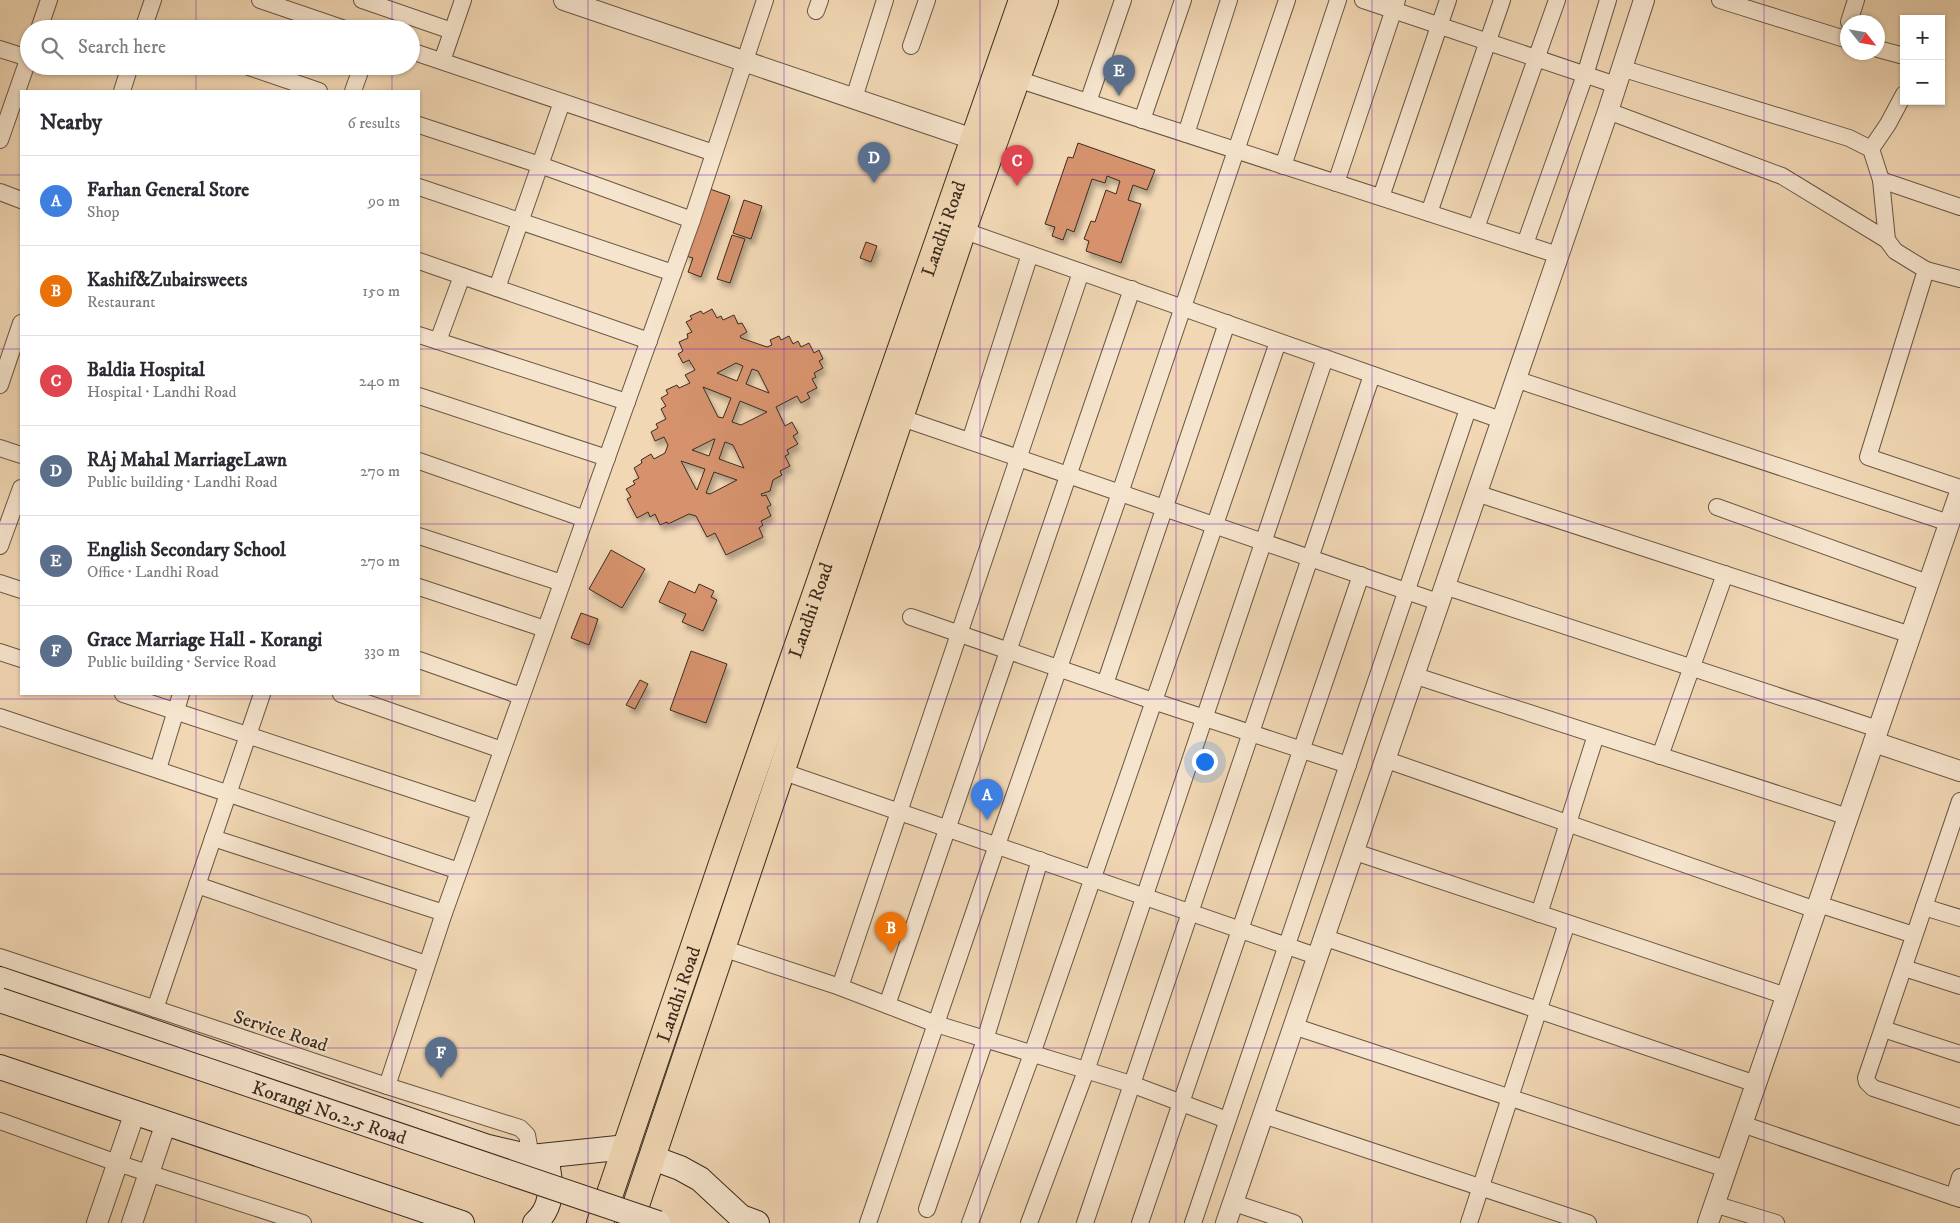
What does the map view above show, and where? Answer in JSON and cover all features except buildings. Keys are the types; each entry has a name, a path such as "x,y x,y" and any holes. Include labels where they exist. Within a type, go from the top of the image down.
{"main road":[{"name":"Landhi Road","path":"600,1223 733,831 1022,0"},
{"name":"Landhi Road","path":"630,1223 962,230 1045,0"},
{"path":"0,979 488,1147 538,1157 627,1147"},
{"name":"Korangi No.2.5 Road","path":"0,1000 658,1223"},
{"path":"0,1067 462,1223"},
{"path":"536,1223 546,1210 551,1196 551,1182 538,1157"},
{"path":"653,1158 680,1168 700,1179 716,1192 740,1221"}],"street":[{"path":"42,20 49,0"},
{"path":"146,20 152,0"},
{"path":"260,0 319,20"},
{"path":"362,0 452,31"},
{"path":"442,61 463,0"},
{"path":"564,0 974,139"},
{"path":"386,1086 444,913 692,220 764,0"},
{"path":"854,98 885,0"},
{"path":"911,46 927,0"},
{"path":"1088,102 1123,0"},
{"path":"1142,120 1183,0"},
{"path":"1186,134 1230,0"},
{"path":"868,1223 1120,493 1287,0"},
{"path":"1283,166 1338,0"},
{"path":"1363,0 1396,5 1440,26 1586,75 1619,77 1849,138 1871,149 1881,180 1887,240"},
{"path":"1380,197 1448,0"},
{"path":"1429,213 1502,0"},
{"path":"1476,228 1557,0"},
{"path":"1525,244 1586,75 1608,0"},
{"path":"1226,1223 1608,111 1644,0"},
{"path":"1720,0 1840,34"},
{"path":"1851,15 1856,0"},
{"path":"1336,183 1396,5"},
{"path":"0,49 20,55"},
{"path":"1885,51 1900,55"},
{"path":"420,54 714,153"},
{"path":"0,140 3,119 22,75"},
{"path":"124,90 128,75"},
{"path":"272,75 316,90"},
{"path":"353,90 359,75"},
{"path":"1017,79 1558,254"},
{"path":"497,288 519,220 562,102"},
{"path":"1871,149 1900,102"},
{"path":"1608,111 1782,176 1887,240 1895,251 1926,270 1960,279"},
{"path":"420,125 540,165 692,220"},
{"path":"1881,180 1960,207"},
{"path":"420,187 673,273"},
{"path":"0,192 20,200"},
{"path":"962,230 1501,420"},
{"path":"970,441 1030,254"},
{"path":"420,261 649,341"},
{"path":"1708,1223 1960,490 1868,457 1926,270"},
{"path":"840,987 1081,272"},
{"path":"438,341 462,276"},
{"path":"887,1006 1132,290"},
{"path":"1105,684 1227,323"},
{"path":"0,385 20,327"},
{"path":"420,335 627,402"},
{"path":"970,1223 1032,1054 1278,342"},
{"path":"1029,1223 1086,1070 1325,358"},
{"path":"1085,1223 1372,375"},
{"path":"1515,379 1949,523"},
{"path":"420,396 606,458"},
{"path":"1193,1223 1468,408"},
{"path":"900,417 1406,591 1441,594 1692,668 1876,735 1960,771"},
{"path":"0,448 20,455"},
{"path":"420,461 585,519"},
{"path":"0,546 20,491"},
{"path":"1476,493 1910,634"},
{"path":"1717,507 1928,583"},
{"path":"420,536 562,583"},
{"path":"1660,756 1725,574"},
{"path":"1140,1223 1361,575"},
{"path":"0,583 20,590"},
{"path":"420,587 545,629"},
{"path":"911,617 1154,701 1348,765"},
{"path":"0,652 20,659"},
{"path":"420,660 521,696"},
{"path":"1413,675 1848,817"},
{"path":"126,695 480,812"},
{"path":"158,769 181,695"},
{"path":"155,1009 262,695"},
{"path":"344,695 502,750"},
{"path":"0,717 460,871"},
{"path":"1539,914 1596,735"},
{"path":"1384,759 1817,907 1914,936"},
{"path":"781,771 1286,945 1320,946 1538,1010 1756,1084"},
{"path":"1960,801 1952,849 1924,907 1866,1078 1869,1085 1960,1117"},
{"path":"213,838 444,913"},
{"path":"1352,852 1786,996"},
{"path":"927,1209 985,1040 1040,860"},
{"path":"197,885 426,964"},
{"path":"1924,907 1960,918"},
{"path":"1469,1223 1567,923"},
{"path":"722,948 840,987 936,1024 1131,1084 1227,1120"},
{"name":"Service Road","path":"0,957 386,1086 520,1128 527,1135 538,1157"},
{"path":"1904,968 1960,986"},
{"path":"1293,1026 1726,1169"},
{"path":"1883,1029 1960,1054"},
{"path":"97,1223 135,1112"},
{"path":"1263,1115 1588,1223"},
{"path":"0,1121 117,1163 303,1223"},
{"path":"132,1223 166,1123"},
{"path":"1742,1124 1957,1198 1960,1177"},
{"path":"1234,1203 1294,1223"},
{"path":"1714,1204 1776,1223"}],"place":[{"name":"English Secondary School","path":"1119,96"},
{"name":"RAj Mahal MarriageLawn","path":"874,183"},
{"name":"Baldia Hospital","path":"1017,186"},
{"name":"Farhan General Store","path":"987,820"},
{"name":"Kashif&Zubairsweets","path":"891,953"},
{"name":"Grace Marriage Hall - Korangi","path":"441,1078"}]}
